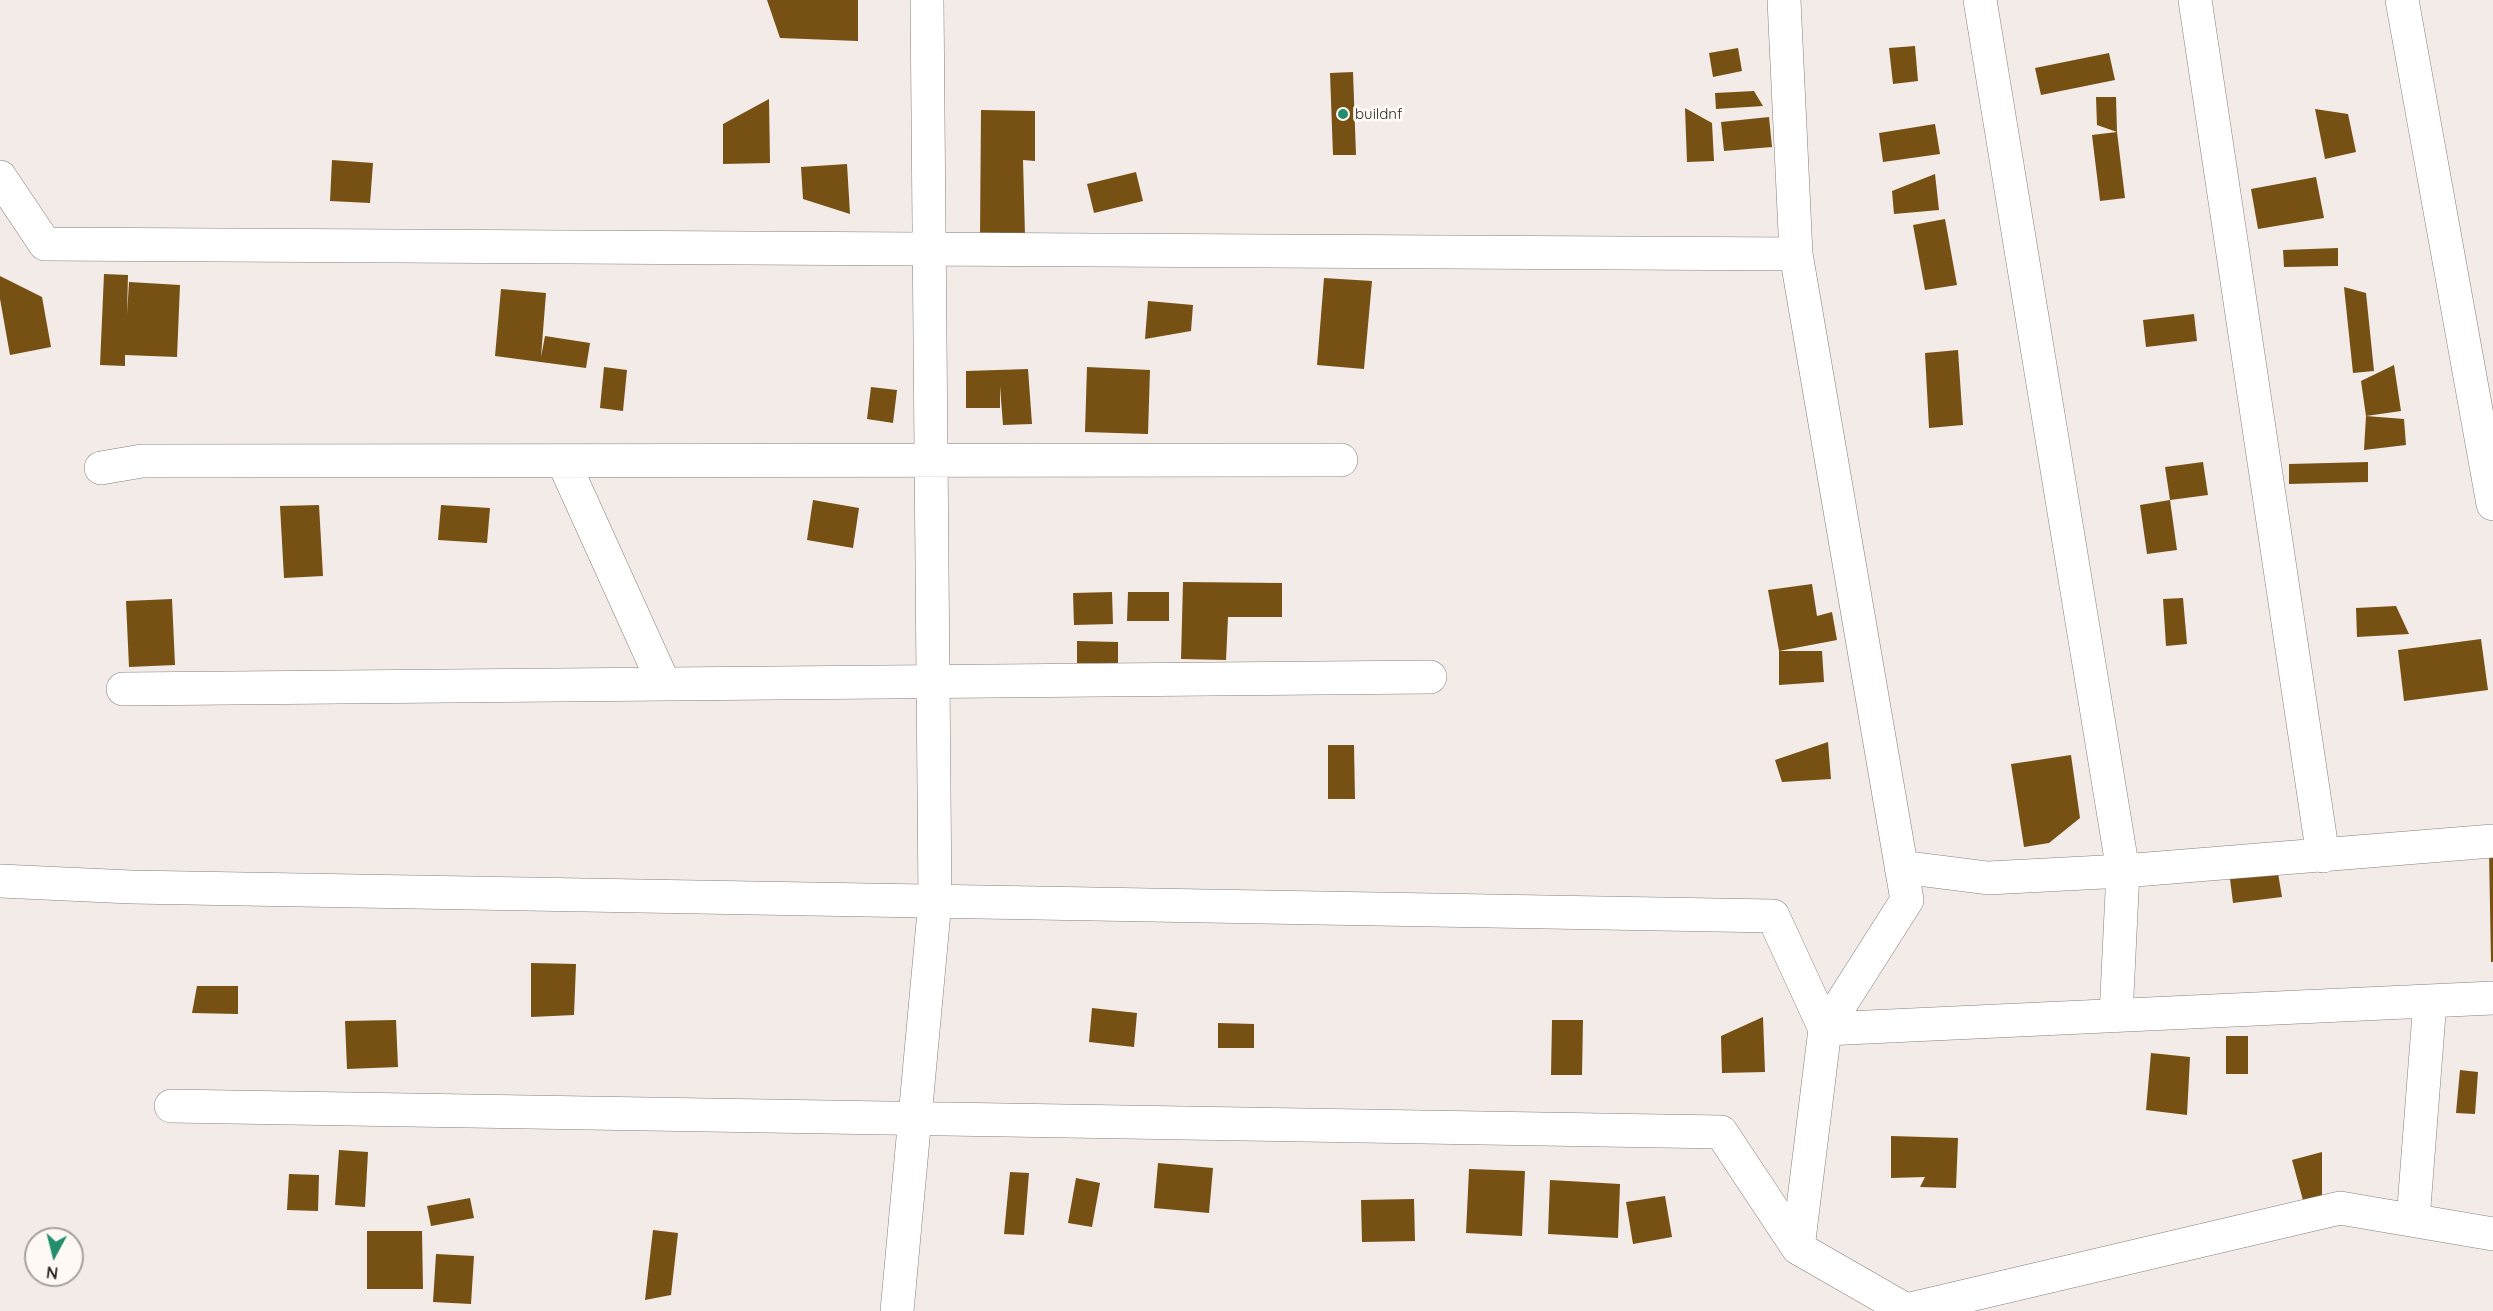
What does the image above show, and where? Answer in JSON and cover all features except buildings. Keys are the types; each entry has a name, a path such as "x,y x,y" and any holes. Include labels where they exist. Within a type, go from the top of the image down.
{"street":[{"path":"897,1311 935,902 927,0"},
{"path":"1784,0 1797,254 1907,900 1825,1029 1798,1248"},
{"path":"1980,0 2123,871 2116,1016"},
{"path":"2195,0 2323,856"},
{"path":"2402,0 2493,504"},
{"path":"0,177 45,244 1797,254"},
{"path":"101,468 142,461 1341,460"},
{"path":"563,461 664,684"},
{"path":"123,689 1430,677"},
{"path":"1901,867 1988,878 2123,871 2493,841"},
{"path":"0,881 131,887 1773,916 1825,1029"},
{"path":"1825,1029 2493,998"},
{"path":"2413,1220 2430,1001"},
{"path":"171,1106 1721,1132 1798,1248 1906,1310 2340,1208 2493,1234"}],"place":[{"name":"buildnf","path":"1343,114"}]}
